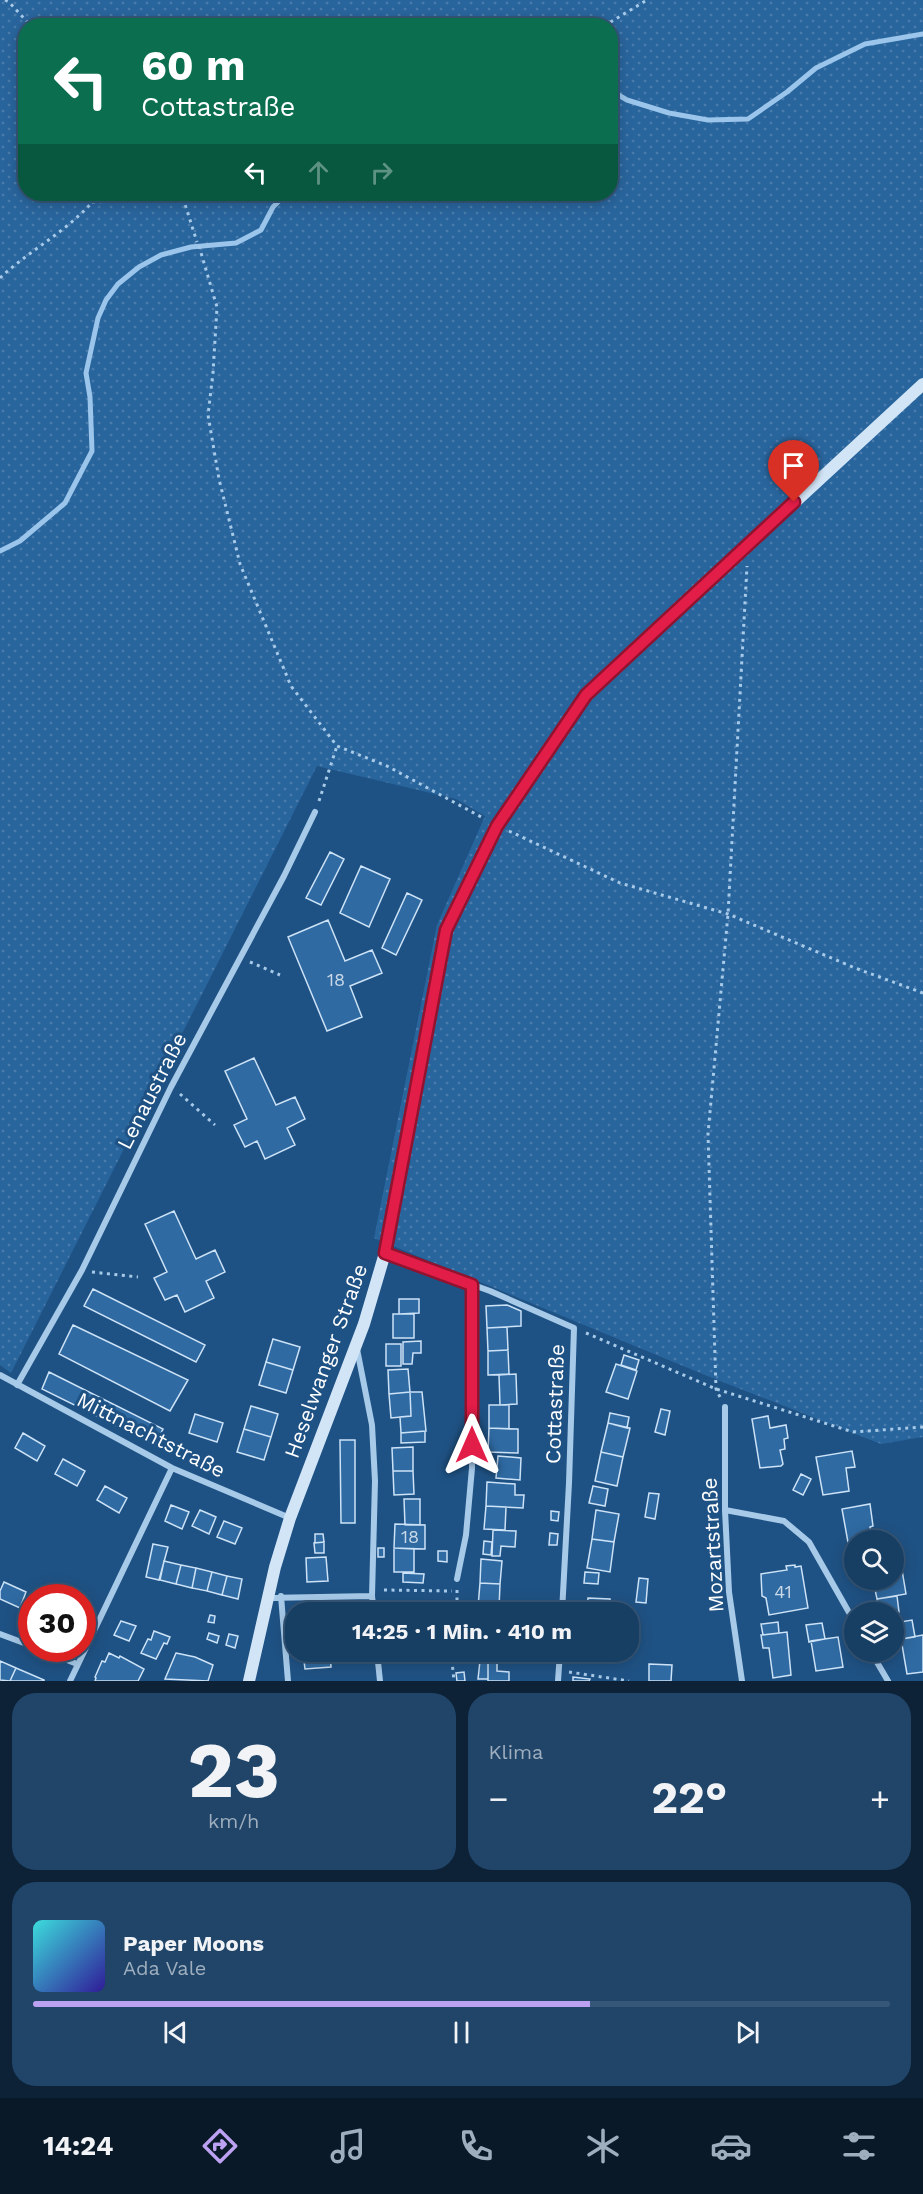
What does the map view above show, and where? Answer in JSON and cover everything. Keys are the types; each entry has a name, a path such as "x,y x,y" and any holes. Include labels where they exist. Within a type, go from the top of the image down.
{"street":[{"name":"Heselwanger Straße","path":"249,1681 268,1598 290,1518 356,1346 385,1253 446,930 497,826 586,695 923,384"},
{"name":"Lenaustraße","path":"17,1385 82,1270 171,1087 315,812"},
{"name":"Cottastraße","path":"385,1253 472,1285 574,1328 563,1602"},
{"path":"457,1579 466,1535 472,1468 472,1285"},
{"path":"356,1346 372,1425 375,1481 373,1602"},
{"name":"Mittnachtstraße","path":"0,1375 172,1468 290,1518"},
{"name":"Mozartstraße","path":"725,1407 725,1510 729,1592 742,1681"},
{"path":"70,1681 172,1468"},
{"path":"725,1510 784,1521 809,1542 844,1604"},
{"path":"268,1598 372,1593"},
{"path":"281,1596 288,1681"},
{"path":"0,1634 18,1641"},
{"path":"72,1662 77,1664"},
{"path":"378,1662 380,1681"},
{"path":"558,1681 559,1662"},
{"path":"877,1662 888,1681"}],"path":[{"path":"5,0 24,18"},
{"path":"617,18 647,0"},
{"path":"0,278 60,232 92,202 110,201"},
{"path":"184,201 216,307 213,373 208,415 219,479 240,564 291,686 337,746 387,766 497,826 620,883 728,914 855,968 923,993"},
{"path":"716,1389 708,1134 728,914 747,547"},
{"path":"315,812 337,746"},
{"path":"240,957 280,975"},
{"path":"171,1087 214,1125"},
{"path":"82,1270 138,1277"},
{"path":"574,1328 716,1389 853,1432 923,1427"},
{"path":"457,1579 457,1602"},
{"path":"372,1593 457,1591"},
{"path":"452,1662 454,1681"},
{"path":"559,1670 629,1680"}],"shaded area":[{"path":"0,0 923,0 923,1437 881,1444 705,1375 374,1238 437,925 485,816 456,799 317,766 11,1373 0,1365"}],"building":[{"path":"330,852 344,859 321,905 306,898"},
{"path":"361,866 390,879 369,927 340,913"},
{"path":"407,893 422,900 396,955 382,948"},
{"path":"328,920 345,961 372,950 382,973 350,986 362,1017 327,1031 288,937"},
{"path":"254,1058 276,1105 295,1097 305,1119 287,1128 295,1145 265,1159 257,1141 245,1147 234,1125 247,1119 225,1071"},
{"path":"174,1211 196,1259 215,1250 225,1272 206,1281 214,1298 185,1312 177,1295 165,1300 154,1278 167,1272 145,1224"},
{"path":"93,1289 205,1345 196,1362 84,1306"},
{"path":"399,1299 419,1299 419,1313 399,1314"},
{"path":"507,1305 521,1311 521,1326 487,1328 486,1306"},
{"path":"393,1314 414,1314 414,1338 393,1338"},
{"path":"73,1325 188,1380 170,1411 59,1354"},
{"path":"507,1327 508,1350 488,1351 487,1328"},
{"path":"273,1339 300,1347 293,1370 266,1362"},
{"path":"421,1341 421,1353 413,1353 412,1364 403,1364 403,1342"},
{"path":"386,1344 401,1344 401,1366 386,1366"},
{"path":"508,1350 509,1374 488,1375 488,1351"},
{"path":"624,1355 639,1360 636,1370 621,1365"},
{"path":"266,1362 293,1370 286,1393 259,1385"},
{"path":"616,1364 637,1371 628,1399 606,1392"},
{"path":"408,1369 410,1392 389,1394 388,1370"},
{"path":"49,1372 163,1429 155,1445 42,1389"},
{"path":"516,1374 517,1404 500,1405 499,1375"},
{"path":"410,1392 411,1416 391,1418 389,1394"},
{"path":"410,1392 422,1392 426,1431 401,1433 400,1417 411,1416"},
{"path":"489,1405 509,1405 509,1429 489,1428"},
{"path":"251,1406 278,1414 271,1437 244,1429"},
{"path":"661,1409 670,1411 665,1435 655,1432"},
{"path":"610,1413 629,1417 627,1428 608,1423"},
{"path":"195,1414 223,1423 217,1442 189,1433"},
{"path":"768,1416 770,1428 786,1425 788,1438 784,1439 785,1449 780,1450 783,1464 760,1468 752,1419"},
{"path":"608,1423 630,1428 623,1457 601,1452"},
{"path":"489,1428 518,1429 518,1453 488,1452"},
{"path":"244,1429 271,1437 264,1460 237,1452"},
{"path":"425,1431 425,1442 401,1443 401,1433"},
{"path":"23,1433 45,1446 37,1461 15,1448"},
{"path":"340,1440 355,1440 355,1523 341,1523"},
{"path":"413,1447 413,1471 393,1471 392,1448"},
{"path":"852,1451 855,1467 846,1468 849,1491 823,1495 816,1457"},
{"path":"601,1452 623,1457 617,1486 595,1481"},
{"path":"498,1456 521,1458 520,1480 496,1478"},
{"path":"63,1459 85,1471 77,1486 55,1474"},
{"path":"393,1471 413,1471 414,1494 394,1495"},
{"path":"801,1474 811,1479 803,1495 793,1490"},
{"path":"487,1482 515,1484 515,1495 524,1495 523,1508 486,1506"},
{"path":"105,1486 127,1498 119,1513 97,1500"},
{"path":"593,1486 608,1489 605,1506 589,1503"},
{"path":"649,1493 659,1494 655,1519 645,1517"},
{"path":"404,1499 420,1499 420,1525 405,1525"},
{"path":"870,1504 873,1526 870,1527 870,1530 846,1530 842,1509"},
{"path":"171,1505 189,1512 182,1529 165,1521"},
{"path":"486,1506 506,1507 505,1530 484,1529"},
{"path":"200,1510 216,1517 209,1534 192,1526"},
{"path":"596,1510 619,1514 614,1542 592,1539"},
{"path":"551,1511 559,1512 558,1521 551,1520"},
{"path":"224,1521 242,1528 235,1544 217,1537"},
{"path":"395,1524 425,1525 425,1549 394,1548"},
{"path":"493,1530 516,1531 515,1547 501,1546 500,1556 492,1556"},
{"path":"550,1533 558,1534 557,1545 549,1545"},
{"path":"315,1534 323,1534 324,1542 315,1543"},
{"path":"592,1539 614,1542 610,1572 587,1568"},
{"path":"484,1541 492,1542 491,1555 483,1554"},
{"path":"324,1542 324,1553 315,1553 314,1543"},
{"path":"153,1544 168,1547 159,1580 146,1577"},
{"path":"378,1548 384,1548 384,1557 378,1557"},
{"path":"394,1548 414,1549 414,1572 394,1572"},
{"path":"438,1551 447,1551 447,1562 438,1561"},
{"path":"326,1557 328,1581 307,1582 306,1558"},
{"path":"481,1559 502,1561 500,1584 480,1583"},
{"path":"164,1561 181,1565 176,1584 160,1580"},
{"path":"181,1565 196,1568 192,1588 176,1584"},
{"path":"795,1565 795,1567 801,1566 808,1608 769,1615 766,1598 762,1596 761,1574 787,1570 786,1566"},
{"path":"196,1568 212,1572 207,1591 192,1588"},
{"path":"212,1572 227,1576 222,1595 207,1591"},
{"path":"585,1572 599,1573 598,1584 584,1583"},
{"path":"403,1573 424,1574 423,1583 403,1582"},
{"path":"227,1576 242,1579 238,1599 222,1595"},
{"path":"639,1578 648,1579 646,1603 636,1602"},
{"path":"4,1582 18,1588 18,1607 0,1599 0,1591"},
{"path":"904,1582 906,1594 877,1599 875,1590 904,1590"},
{"path":"480,1583 500,1584 499,1602 478,1602"},
{"path":"897,1596 898,1602 877,1602 877,1599"},
{"path":"588,1598 610,1599 610,1602 588,1602"},
{"path":"210,1615 215,1616 214,1623 208,1622"},
{"path":"912,1620 915,1637 904,1639 904,1621"},
{"path":"121,1621 136,1626 129,1641 114,1635"},
{"path":"778,1622 779,1633 763,1635 761,1624"},
{"path":"822,1623 825,1639 809,1642 806,1625"},
{"path":"154,1631 170,1637 167,1644 164,1643 156,1659 141,1653 148,1639 151,1640"},
{"path":"787,1632 791,1675 773,1678 769,1648 763,1648 761,1635"},
{"path":"209,1633 219,1636 217,1643 207,1639"},
{"path":"229,1634 238,1636 235,1648 226,1645"},
{"path":"923,1635 923,1672 907,1674 904,1638"},
{"path":"838,1637 843,1667 816,1671 811,1641"},
{"path":"109,1653 119,1658 120,1656 144,1669 138,1681 95,1681 102,1661 105,1662"},
{"path":"176,1653 195,1657 213,1665 208,1681 165,1679"},
{"path":"0,1661 16,1668 10,1681 0,1680"},
{"path":"304,1662 331,1662 331,1667 305,1669"},
{"path":"480,1662 488,1662 488,1679 478,1679"},
{"path":"488,1662 497,1662 497,1671 509,1672 509,1681 488,1681"},
{"path":"649,1664 672,1665 671,1681 649,1681"},
{"path":"16,1668 44,1680 44,1681 10,1681"},
{"path":"464,1672 465,1681 457,1681 456,1673"},
{"path":"573,1677 590,1679 589,1681 573,1681"}],"waterway":[{"path":"618,95 627,100 669,113 708,120 748,119 816,68 865,44 923,34"},
{"path":"0,551 20,541 65,503 92,451 90,397 86,373 98,318 106,300 118,284 139,267 161,255 191,247 236,243 261,230 273,207 279,201"}],"route":[{"path":"472,1445 472,1285 385,1253 446,930 497,826 586,695 794,502"}]}
